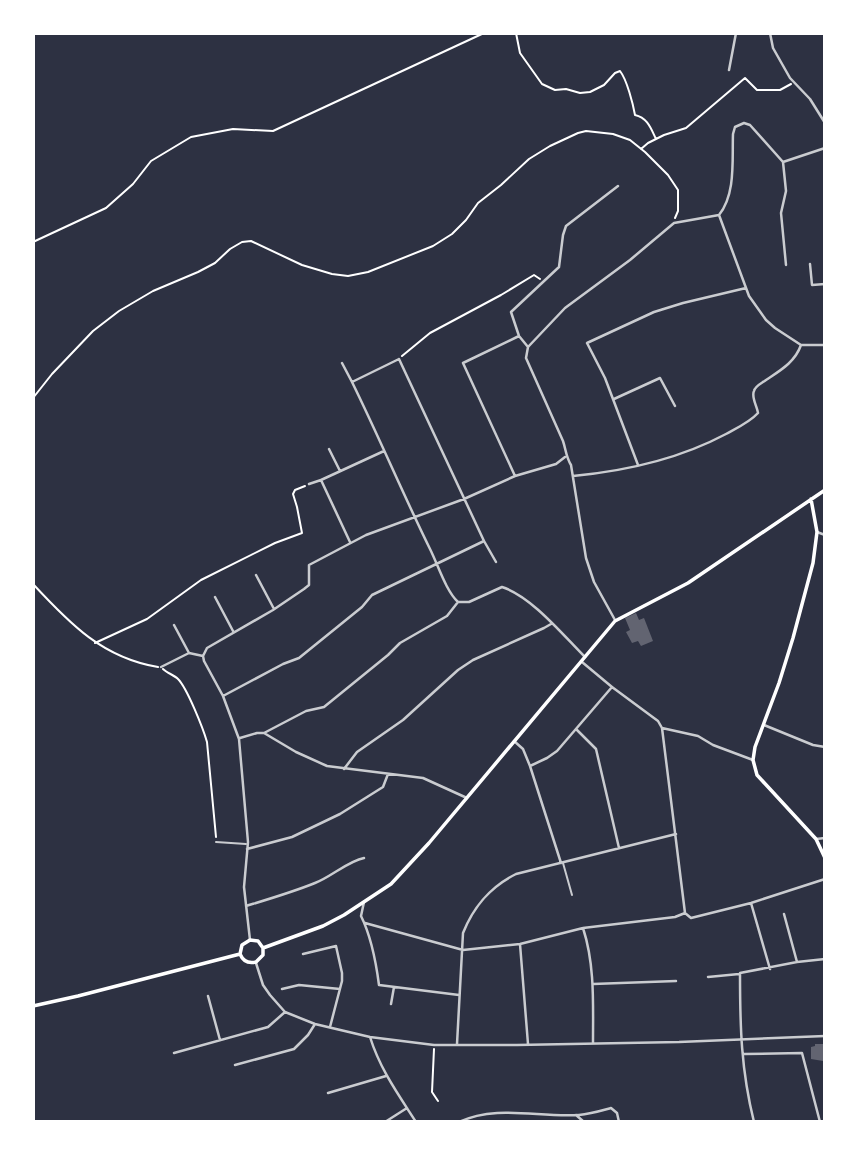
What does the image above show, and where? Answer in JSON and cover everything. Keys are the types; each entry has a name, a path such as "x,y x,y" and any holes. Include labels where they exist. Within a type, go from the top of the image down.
{"main road":[{"path":"263,948 323,926 391,884 411,864 615,621 688,583 825,490"},
{"path":"811,499 817,532 813,563 793,638 755,747 753,760 757,775 816,839 825,858"},
{"path":"250,940 258,941 263,948 261,958 256,962 247,962 240,954 242,945 250,940"},
{"path":"33,1006 240,954"}],"street":[{"path":"729,70 736,33"},
{"path":"770,33 773,48 790,78 810,99 825,122"},
{"path":"615,621 594,582 586,558 571,465 565,457 563,441 526,358 528,347 565,308 630,260 674,223 719,215 726,206 730,192 733,134 735,127 744,123 750,125 783,162 786,191 781,213 786,265"},
{"path":"783,162 825,148"},
{"path":"528,347 519,336 510,312 559,267 566,226 618,186"},
{"path":"719,215 751,300 766,320 802,345 825,345"},
{"path":"810,264 812,285 825,284"},
{"path":"638,466 614,399 587,343 654,312 746,288"},
{"path":"515,476 463,363 519,336"},
{"path":"573,476 638,466 689,452 707,444 755,416 758,407 753,398 754,391 794,359 802,345"},
{"path":"352,382 399,359 496,562"},
{"path":"342,363 453,597 458,602 469,602 502,587 516,593 552,623 585,657"},
{"path":"614,399 660,378 675,406"},
{"path":"329,449 340,471"},
{"path":"309,484 384,451"},
{"path":"250,940 244,875 247,846 239,739 223,696 204,661 207,648 309,585 309,565 350,542 464,499 515,476 556,464 565,457"},
{"path":"321,480 350,542"},
{"path":"817,532 825,535"},
{"path":"223,696 299,658 362,607 372,595 484,541"},
{"path":"256,575 274,609"},
{"path":"215,597 233,632"},
{"path":"239,739 264,733 306,712 324,707 400,643 447,616 458,602"},
{"path":"344,769 357,752 403,720 458,670 473,660 552,623"},
{"path":"174,625 189,653"},
{"path":"161,667 189,653 203,656"},
{"path":"581,662 658,722 662,728 685,913 691,918 751,903 825,879"},
{"path":"530,766 557,751 612,687"},
{"path":"764,725 813,745 825,747"},
{"path":"662,728 698,736 713,745 753,760"},
{"path":"576,729 596,749 619,849"},
{"path":"264,733 327,766 423,778 467,798"},
{"path":"514,741 523,749 530,766 562,863"},
{"path":"247,846 292,837 340,814 383,786 388,774"},
{"path":"457,1044 463,933 468,920 495,886 516,874 676,834"},
{"path":"816,839 825,838"},
{"path":"246,906 315,883 357,859 364,858"},
{"path":"364,902 361,916 365,923 379,985 459,995"},
{"path":"751,903 770,968"},
{"path":"365,923 463,950 520,944 583,928 675,917 685,913"},
{"path":"784,914 797,962"},
{"path":"583,928 590,953 593,984 593,1042"},
{"path":"520,944 528,1044"},
{"path":"303,954 336,946 342,973 330,1027"},
{"path":"708,977 825,959"},
{"path":"256,962 263,985 285,1012 315,1024 370,1037 434,1045 679,1042 825,1036"},
{"path":"740,974 740,1040 754,1122"},
{"path":"593,984 676,981"},
{"path":"282,989 299,985 340,989"},
{"path":"391,1004 394,987"},
{"path":"208,996 220,1040"},
{"path":"174,1053 268,1027 285,1012"},
{"path":"235,1065 295,1049 315,1024"},
{"path":"370,1037 386,1076 416,1122"},
{"path":"742,1054 802,1053 820,1122"},
{"path":"328,1093 386,1076"},
{"path":"385,1122 407,1108"},
{"path":"459,1122 498,1113 576,1115 611,1108 617,1113 619,1122"},
{"path":"576,1115 584,1122"}],"lane":[{"path":"216,842 247,846"},
{"path":"562,863 572,895"}],"path":[{"path":"33,242 106,208 133,184 151,161 191,137 233,129 273,131 484,33"},
{"path":"516,33 520,53 542,84 555,90 590,92 604,85 620,71 626,79 635,115 649,123 656,139"},
{"path":"641,149 656,139 686,128 745,78 757,90 780,90 796,83"},
{"path":"33,398 93,331 153,291 198,272 242,242 251,241 302,265 332,274 348,276 368,272 433,246 452,234 478,203 529,159 570,136 586,131 606,132 630,140 668,174 678,190 678,211 674,223"},
{"path":"399,359 430,333 531,276 537,276 543,282"},
{"path":"95,643 147,620 201,580 275,543 302,533 293,494 295,490 309,484"},
{"path":"33,584 78,631 95,643 123,657 161,667 179,680 207,742 216,842"},
{"path":"434,1045 432,1092 438,1101"}],"building":[{"path":"636,613 639,620 644,618 653,641 641,646 638,641 632,643 626,632 630,630 625,618"},
{"path":"825,1044 823,1061 811,1059 811,1047"}]}
